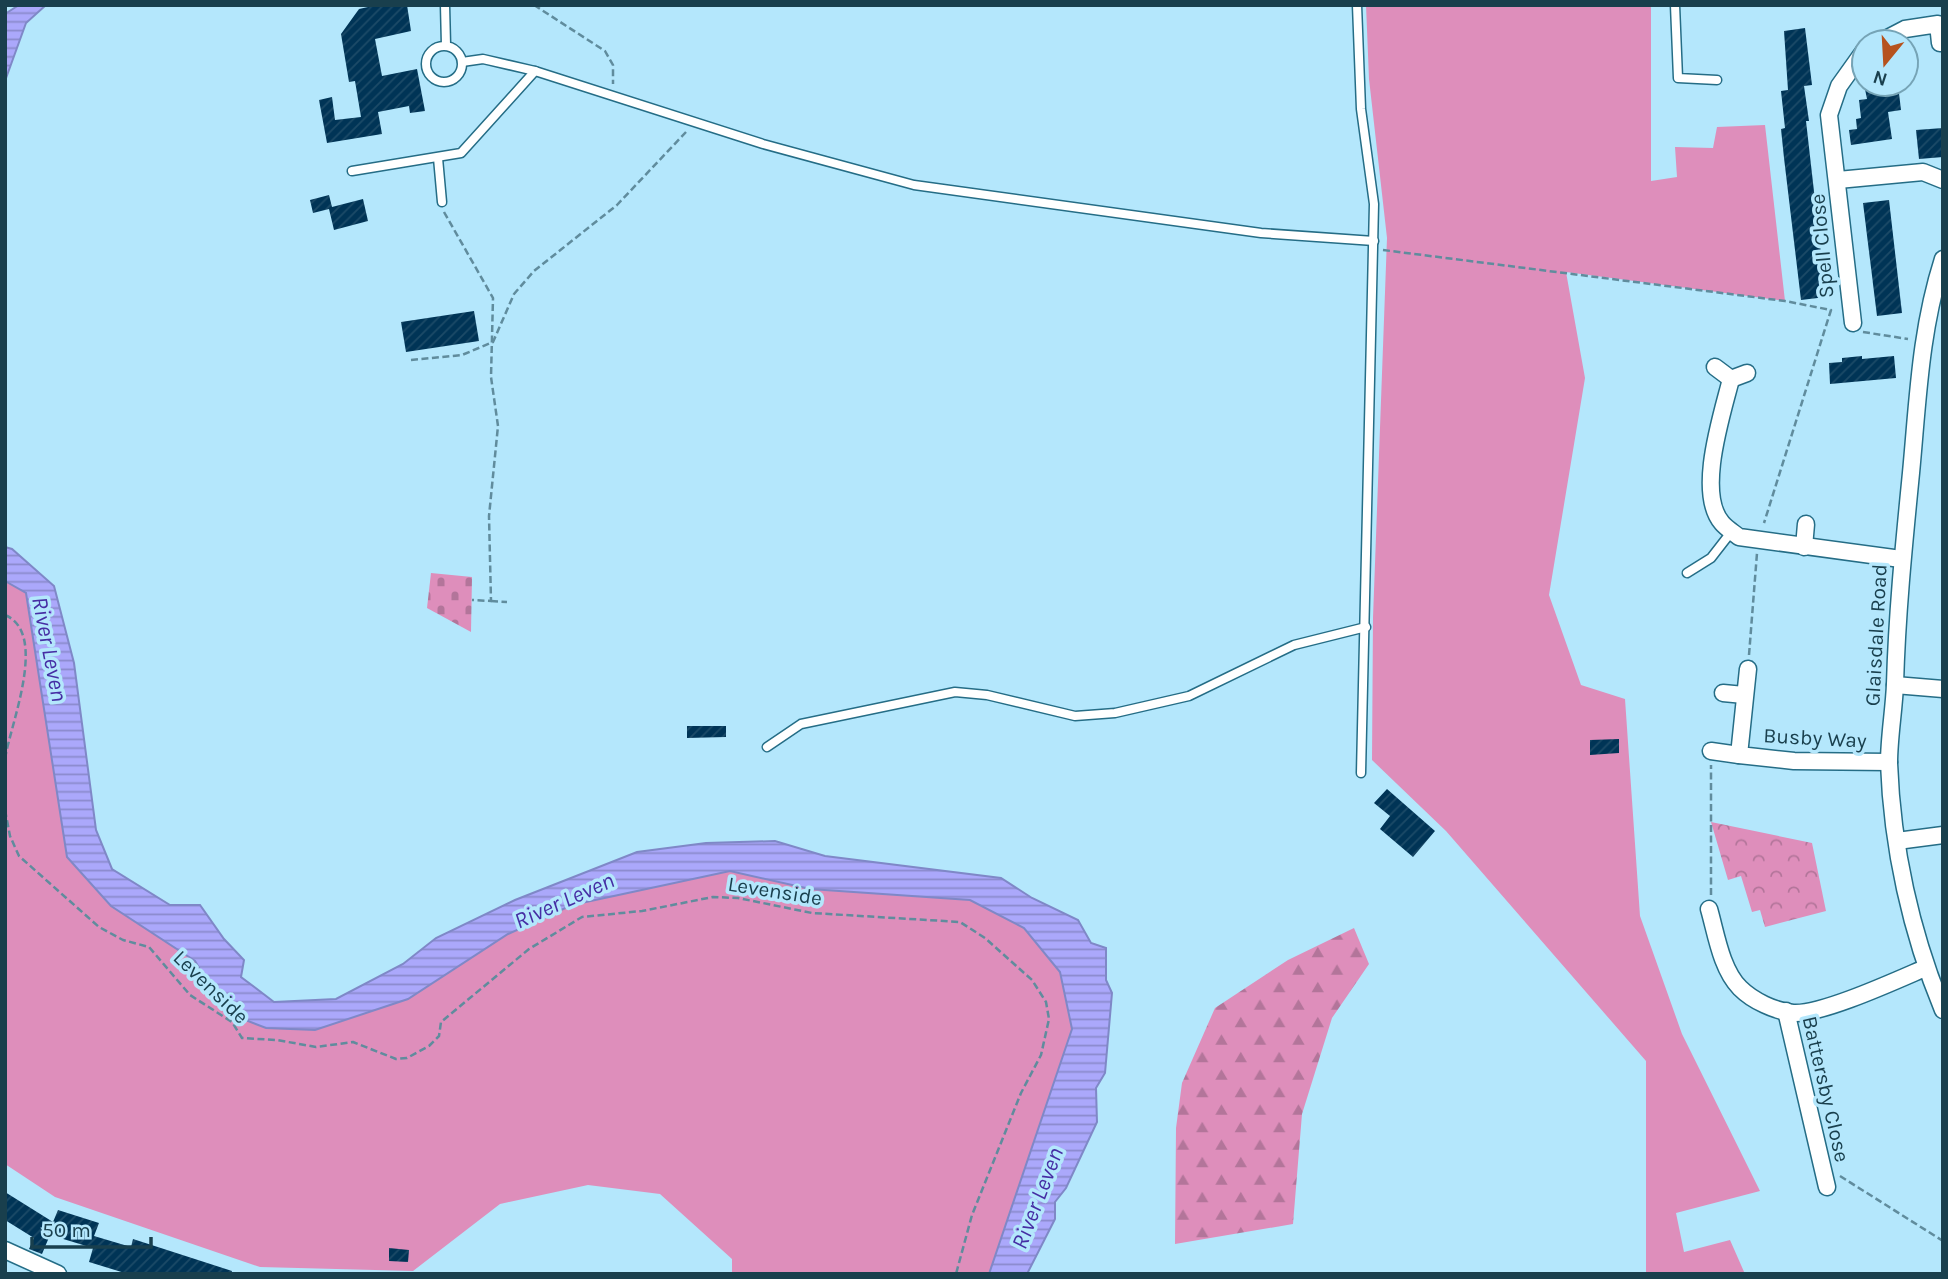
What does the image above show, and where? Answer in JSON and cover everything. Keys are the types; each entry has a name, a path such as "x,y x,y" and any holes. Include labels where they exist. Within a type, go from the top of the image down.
{"street":[{"path":"1912,28 1940,24 1940,43"},
{"name":"Spell Close","path":"1831,310 1851,315 1829,116 1839,86 1850,71"},
{"name":"Spell Close","path":"1838,180 1923,172 1943,180"},
{"name":"Glaisdale Road","path":"1943,259 1935,316 1924,340 1915,396 1911,472 1894,639 1895,685 1889,762 1897,841 1912,922 1925,968 1943,1010"},
{"path":"1715,367 1731,379"},
{"path":"1731,379 1747,373"},
{"path":"1731,379 1715,447 1711,488 1722,523 1739,537 1901,559"},
{"path":"1804,547 1806,524"},
{"name":"Busby Way","path":"1739,755 1748,669"},
{"path":"1895,685 1943,689"},
{"path":"1723,693 1744,695"},
{"name":"Busby Way","path":"1711,751 1794,761 1889,762"},
{"path":"1897,841 1943,835"},
{"path":"1711,915 1729,916"},
{"name":"Battersby Close","path":"1711,915 1724,959 1739,988 1768,1007 1795,1013 1845,1000 1925,968"},
{"name":"Battersby Close","path":"1786,1011 1830,1180"},
{"path":"5,1250 58,1274"}],"lane":[{"path":"445,5 446,45"},
{"path":"1357,5 1361,109 1374,204 1361,773"},
{"path":"1675,5 1678,78 1717,80"},
{"path":"446,45 455,49 462,62 460,73 450,81 442,82 429,75 425,64 427,55 434,48 446,45"},
{"path":"462,62 483,59 535,71 763,144 914,185 1261,233 1374,245"},
{"path":"352,171 461,153 535,71"},
{"path":"438,158 442,202"},
{"path":"1687,573 1711,558 1732,531"},
{"path":"767,747 801,724 956,692 987,695 1075,716 1115,713 1189,696 1294,645 1366,627"}],"path":[{"path":"534,5 605,51 613,65 612,95"},
{"path":"411,360 463,355 493,342 514,294 534,271 638,186 678,144 694,120"},
{"path":"442,202 446,219 493,298 491,377 498,426 489,516 491,601"},
{"path":"1374,245 1785,301 1831,310 1758,540 1748,669"},
{"path":"1851,315 1865,334 1924,340"},
{"path":"472,600 507,602"},
{"path":"5,615 11,617 22,634 28,654 5,759"},
{"path":"1711,751 1711,915"},
{"name":"Levenside","path":"5,810 10,836 19,856 99,926 123,940 149,947 190,995 232,1022 242,1038 277,1040 316,1047 353,1042 396,1059 407,1058 429,1046 439,1036 441,1022 455,1010 529,949 582,917 642,911 713,897 738,898 788,911 837,916 928,918 960,922 985,938 1032,980 1046,1002 1049,1019 1041,1055 1021,1093 972,1215 956,1274"},
{"path":"1830,1180 1943,1241"}],"green space":[{"path":"1366,5 1651,5 1651,181 1677,177 1675,147 1713,148 1717,127 1765,125 1785,301 1566,272 1585,378 1549,595 1581,685 1625,699 1640,916 1682,1034 1760,1191 1676,1213 1684,1252 1730,1240 1745,1274 1646,1274 1646,1061 1446,831 1372,760 1373,618 1387,238 1369,79"},
{"path":"431,573 472,577 471,632 427,608"},
{"path":"5,581 26,593 67,857 111,906 195,961 225,1012 315,1030 408,999 508,934 572,905 730,871 810,889 970,900 1024,928 1060,972 1072,1029 989,1274 732,1274 732,1259 660,1194 588,1185 500,1204 413,1271 260,1267 55,1197 5,1164"},
{"path":"1711,822 1812,843 1826,911 1765,927 1760,910 1752,912 1741,876 1728,880"},
{"path":"1354,928 1369,964 1332,1018 1302,1114 1293,1224 1175,1244 1176,1128 1182,1083 1215,1008 1288,960"}],"water":[{"path":"19,5 46,5 26,23 5,81 5,14"},
{"name":"River Leven","path":"5,547 12,549 54,586 74,663 96,830 112,869 170,905 200,905 224,939 244,960 241,977 274,1002 336,999 403,964 436,938 515,900 637,852 706,843 775,841 825,856 1001,878 1032,898 1078,920 1091,943 1106,948 1106,980 1112,993 1105,1073 1096,1088 1097,1122 1066,1188 1055,1202 1055,1219 1027,1274 989,1274 1072,1029 1060,972 1024,928 970,900 810,889 730,871 572,905 508,934 408,999 315,1030 266,1028 225,1012 195,961 111,906 67,857 26,593 5,581"}],"building":[{"path":"377,5 407,5 411,31 375,39 382,76 417,69 425,111 410,113 409,106 378,112 382,134 327,143 319,100 332,97 335,120 361,117 355,81 349,82 341,34 359,9"},
{"path":"1805,28 1812,85 1804,86 1809,121 1806,121 1826,297 1801,300 1781,129 1785,128 1781,91 1788,90 1784,31"},
{"path":"1900,98 1901,110 1888,112 1892,139 1851,145 1849,130 1857,129 1856,119 1861,118 1859,100"},
{"path":"1943,128 1943,157 1919,159 1916,130"},
{"path":"329,195 332,207 363,199 368,221 334,230 329,209 313,213 310,200"},
{"path":"1889,200 1902,313 1877,316 1863,203"},
{"path":"474,311 479,341 406,352 401,322"},
{"path":"1862,356 1862,359 1894,356 1896,378 1830,384 1829,363 1842,362 1842,358"},
{"path":"687,726 726,726 726,737 687,738"},
{"path":"1619,739 1619,753 1590,755 1590,740"},
{"path":"1387,789 1435,831 1413,857 1380,829 1390,816 1374,803"},
{"path":"5,1192 53,1222 58,1210 99,1223 94,1236 131,1247 133,1239 232,1271 231,1274 128,1274 89,1262 93,1248 50,1235 42,1254 29,1249 34,1238 5,1220"},
{"path":"389,1248 409,1250 408,1262 389,1261"}]}
